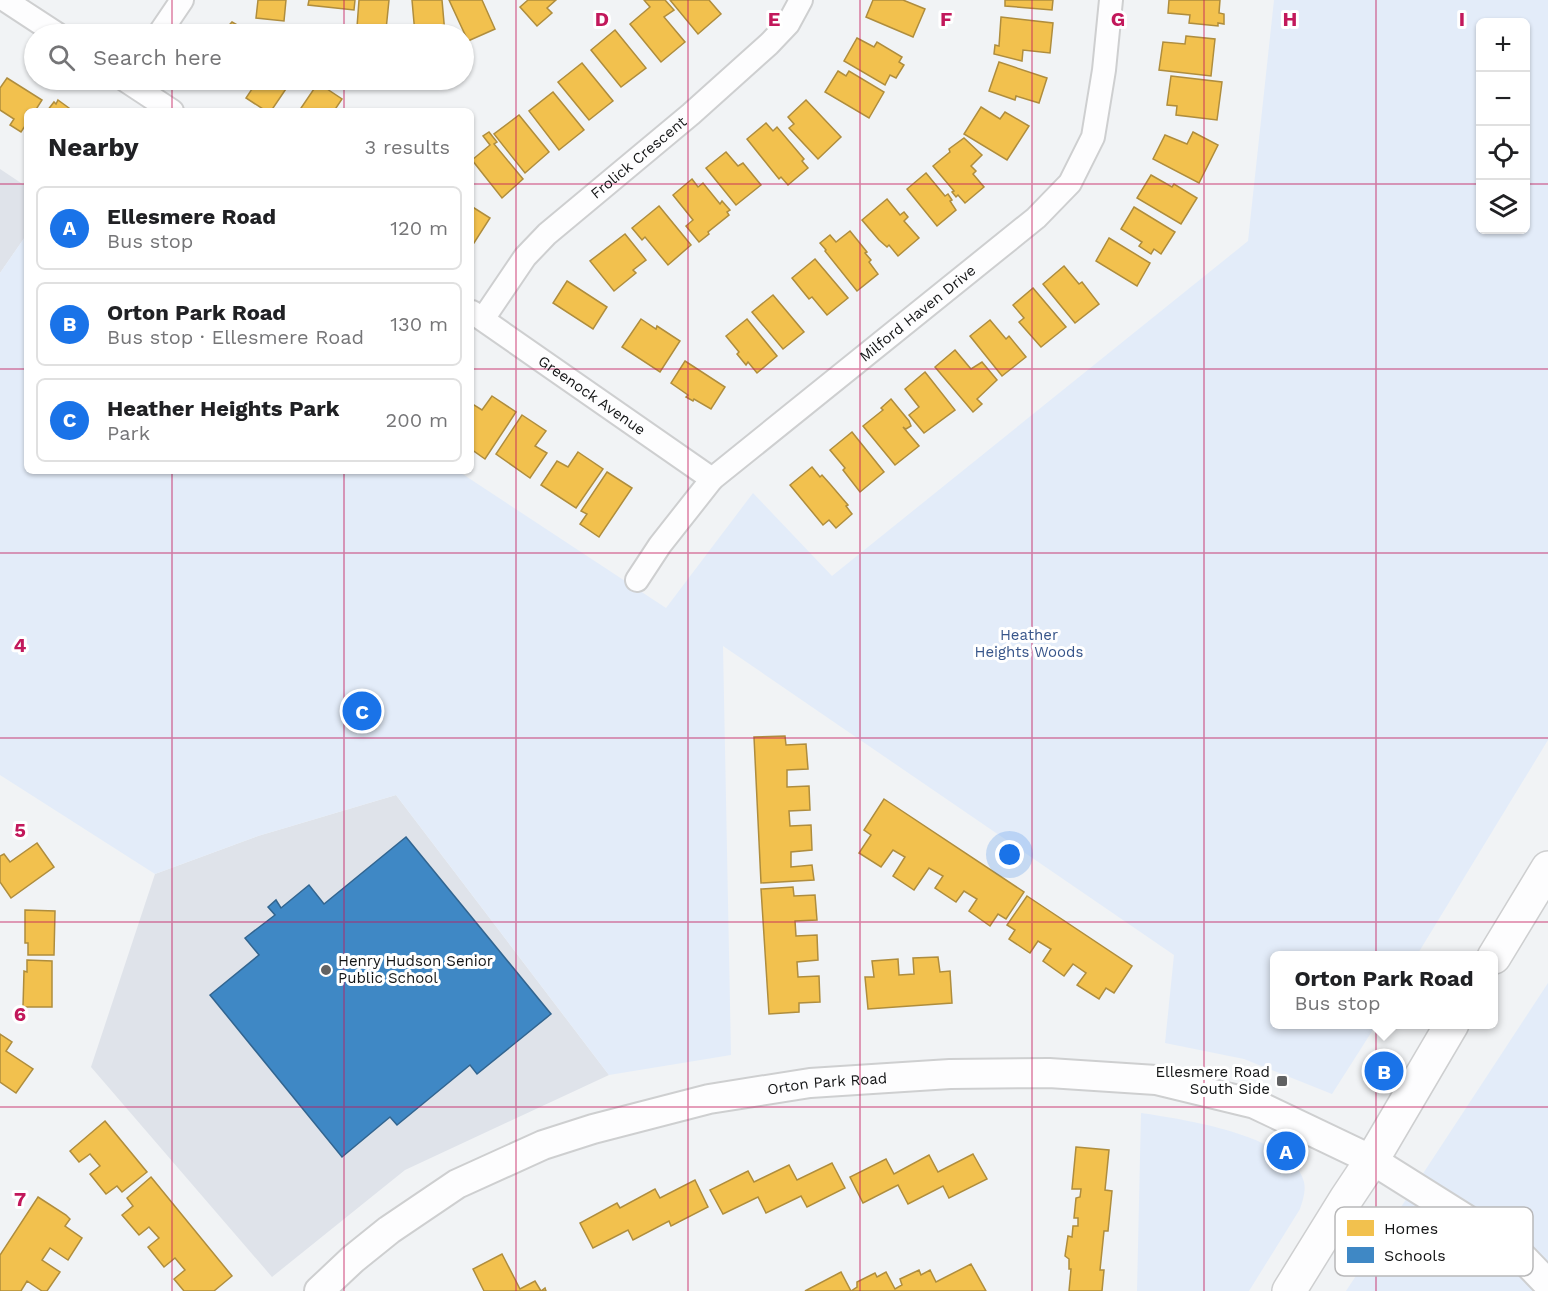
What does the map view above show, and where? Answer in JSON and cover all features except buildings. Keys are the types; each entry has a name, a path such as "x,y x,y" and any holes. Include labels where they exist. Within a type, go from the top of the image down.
{"main road":[{"path":"1498,951 1548,868"},
{"path":"1340,1207 1372,1160 1449,1029"},
{"path":"1289,1291 1335,1216"}],"street":[{"path":"5,0 42,24"},
{"path":"166,24 182,0"},
{"name":"Frolick Crescent","path":"477,315 547,234 690,114 769,44 788,24 801,0"},
{"name":"Milford Haven Drive","path":"637,580 660,545 712,478 1036,218 1070,183 1094,137 1111,0"},
{"path":"143,90 168,108"},
{"name":"Greenock Avenue","path":"477,315 712,478"},
{"name":"Orton Park Road","path":"319,1291 389,1230 457,1184 505,1161 543,1145 593,1129 680,1105 810,1083 950,1074 1049,1073 1156,1080 1255,1104 1372,1160 1447,1207"},
{"name":"Orton Park Road","path":"1533,1268 1548,1284"}],"shaded area":[{"path":"0,169 24,185 24,238 0,273"},
{"name":"Henry Hudson Senior Public School","path":"396,795 609,1075 405,1170 272,1277 91,1067 155,874 258,836"}],"green space":[{"name":"Heather Heights Woods","path":"1274,0 1548,0 1548,740 1419,951 1270,951 1270,1029 1373,1029 1332,1094 1244,1059 1165,1043 1174,955 723,646 731,1055 609,1075 396,795 258,836 155,874 0,775 0,273 24,238 24,474 463,474 666,608 753,493 832,576 1248,241"},
{"path":"1548,983 1548,1291 1346,1291 1356,1276 1533,1276 1533,1207 1401,1207"},
{"path":"1141,1113 1233,1132 1280,1152 1295,1166 1305,1185 1300,1209 1249,1291 1137,1291"}],"place":[{"name":"Heather Heights Park","path":"362,711"},
{"name":"Henry Hudson Senior Public School","path":"326,970"},
{"name":"Orton Park Road","path":"1384,1071"},
{"name":"Ellesmere Road South Side","path":"1282,1081"},
{"name":"Ellesmere Road","path":"1286,1151"}]}
